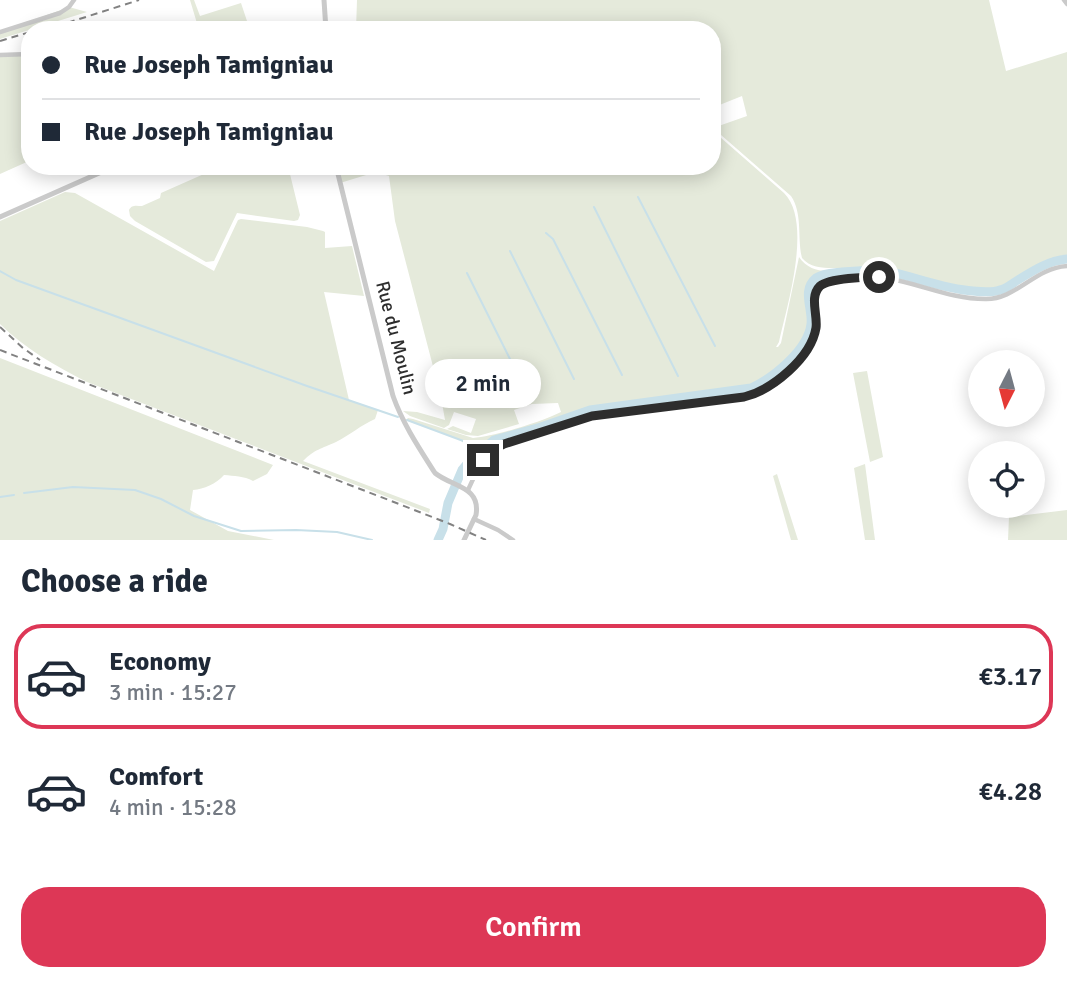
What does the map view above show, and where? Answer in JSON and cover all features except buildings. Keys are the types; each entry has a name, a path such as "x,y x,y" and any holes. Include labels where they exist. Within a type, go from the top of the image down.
{"street":[{"path":"35,21 60,13 74,0"},
{"path":"324,0 325,21"},
{"path":"0,32 21,25"},
{"path":"0,55 21,56"},
{"path":"0,217 95,175"},
{"name":"Rue du Moulin","path":"338,175 393,396 400,414 435,473 465,489"},
{"path":"464,540 477,511 473,496 465,489 483,460 494,449 592,416 744,397 768,388 790,369 809,345 817,325 817,290 827,282 879,277 957,296 992,299 1007,295 1045,271 1067,266"},
{"path":"474,519 513,540"}],"shaded area":[{"path":"190,0 194,0 200,16 241,3 247,21 196,21"},
{"path":"357,0 989,0 1006,71 1067,52 1067,257 1041,263 1000,289 989,290 890,271 870,268 840,270 806,262 802,258 797,210 791,196 721,135 721,125 747,116 742,96 721,104 721,21 356,21"},
{"path":"69,7 87,12 58,21 30,21"},
{"path":"21,24 21,32 0,39 0,32"},
{"path":"21,54 21,165 0,174 0,55"},
{"path":"721,138 784,193 792,206 797,223 795,265 776,347 781,343 799,257 816,270 838,270 840,278 824,282 816,289 815,322 811,337 802,353 770,385 744,396 598,413 497,445 482,459 460,440 406,420 413,419 473,438 518,428 561,412 558,403 532,404 514,410 519,424 478,436 447,429 453,426 471,433 476,419 454,412 449,425 444,428 403,411 445,420 395,221 389,176 386,175 721,175"},
{"path":"202,175 290,175 300,215 298,220 294,221 237,213 214,261 206,262 130,216 129,210 132,207 142,206 160,198 161,193"},
{"path":"338,175 366,175 340,183"},
{"path":"65,192 75,193 214,271 238,220 241,219 323,231 325,248 352,246 364,296 324,292 349,400 378,410 375,419 303,461 430,509 429,513 87,382 41,356 10,333 0,324 0,221"},
{"path":"0,358 273,465 267,474 253,481 224,475 210,486 193,490 190,510 228,531 274,540 0,540"},
{"path":"867,371 883,457 870,462 853,373"},
{"path":"865,464 875,540 865,540 854,468"},
{"path":"777,474 798,540 791,540 773,476"},
{"path":"1067,510 1067,540 1008,540 1009,518 1045,518 1045,513"}],"waterway":[{"path":"638,197 715,346"},
{"path":"594,207 678,376"},
{"path":"546,233 553,239 622,375"},
{"path":"510,251 574,379"},
{"path":"438,540 448,503 462,470 494,440 590,410 751,388 769,377 788,362 808,334 811,324 809,288 819,276 866,270 884,271 952,288 990,292 1005,288 1047,264 1067,259"},
{"path":"0,271 16,280 398,417"},
{"path":"467,273 510,359"},
{"path":"407,420 466,442 489,443"},
{"path":"24,493 73,487 135,490 161,499 194,516 241,531 337,532 372,540"},
{"path":"0,497 14,495"}],"railway":[{"path":"73,21 139,0"},
{"path":"0,41 21,35"},
{"path":"0,327 40,360"},
{"path":"0,350 486,540"}],"route":[{"path":"483,460 504,444 592,416 744,397 761,392 790,369 809,345 817,325 815,297 820,286 827,282 879,277"}]}
